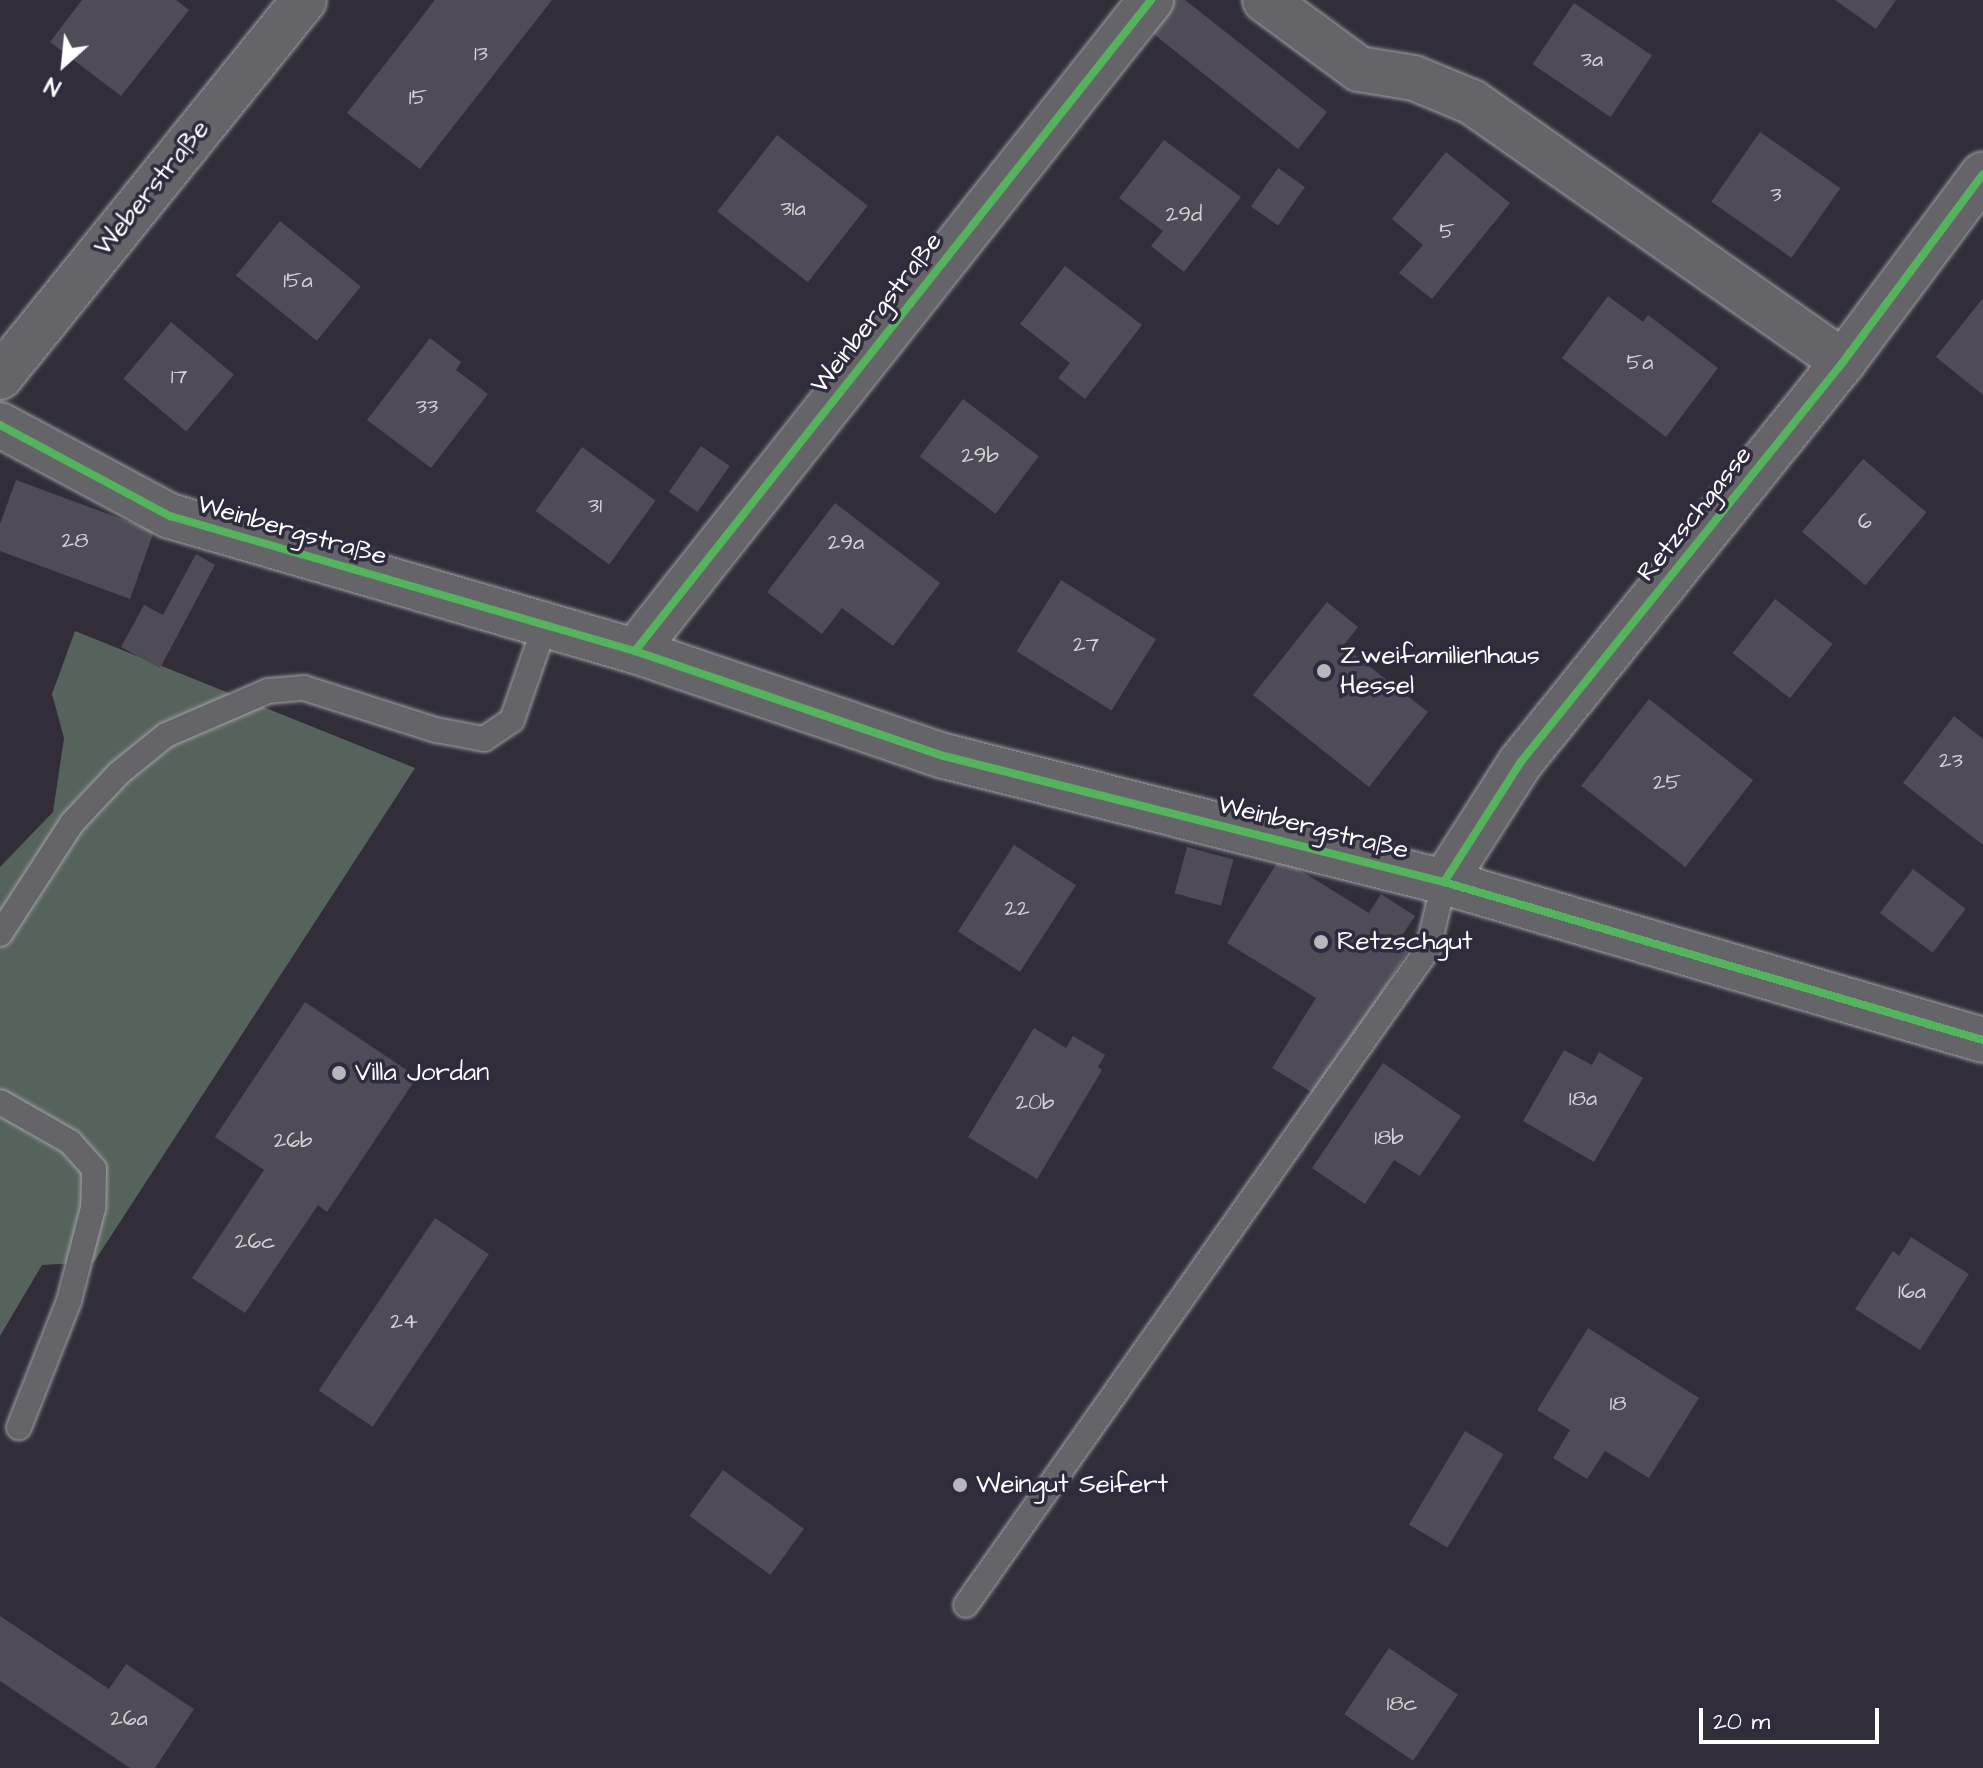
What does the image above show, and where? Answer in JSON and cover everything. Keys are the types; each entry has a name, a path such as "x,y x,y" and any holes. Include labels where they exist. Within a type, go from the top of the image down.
{"street":[{"name":"Weberstraße","path":"0,377 304,0"},
{"name":"Weinbergstraße","path":"635,651 1151,0"},
{"path":"1265,0 1359,69 1414,78 1472,102 1843,362"},
{"name":"Retzschgasse","path":"1444,882 1520,763 1843,362 1983,174"},
{"name":"Weinbergstraße","path":"0,425 170,516 635,651 944,756 1444,882 1983,1040"}],"lane":[{"path":"0,934 72,823 119,773 166,735 268,691 304,688 436,730 484,739 512,720 545,625"},
{"path":"966,1605 1428,949 1444,882"},
{"path":"0,1102 70,1142 94,1169 93,1208 69,1301 19,1427"}],"shaded area":[{"path":"75,631 415,768 94,1262 42,1265 0,1336 0,867 53,812 64,738 52,694"}],"building":[{"path":"82,0 176,0 189,10 121,96 50,42"},
{"path":"435,0 552,0 420,169 347,113"},
{"path":"1169,0 1185,0 1327,112 1298,149 1146,28"},
{"path":"1835,0 1896,0 1876,29"},
{"path":"1574,3 1652,56 1611,117 1533,64"},
{"path":"1760,132 1840,188 1792,258 1711,202"},
{"path":"777,135 868,206 808,282 717,211"},
{"path":"1164,140 1241,197 1184,272 1151,246 1163,231 1119,198"},
{"path":"1446,152 1510,203 1432,299 1399,273 1423,245 1392,219"},
{"path":"1278,168 1305,187 1278,225 1251,207"},
{"path":"280,221 361,286 317,341 236,275"},
{"path":"1065,266 1142,325 1085,399 1058,378 1070,363 1020,324"},
{"path":"1608,296 1643,322 1648,315 1718,368 1666,437 1562,358"},
{"path":"1983,298 1983,395 1936,357"},
{"path":"171,322 234,375 186,431 123,379"},
{"path":"430,338 461,362 456,370 488,394 431,468 367,420"},
{"path":"963,399 1039,456 996,514 920,457"},
{"path":"701,446 730,466 698,512 669,492"},
{"path":"582,447 656,500 609,564 536,511"},
{"path":"1863,459 1927,512 1866,585 1802,532"},
{"path":"16,480 154,531 130,599 0,551 0,524"},
{"path":"835,503 940,583 893,646 842,608 822,634 767,592"},
{"path":"196,554 215,565 160,668 121,647 144,605 163,615"},
{"path":"1061,580 1156,639 1111,711 1016,651"},
{"path":"1775,599 1833,644 1790,698 1733,653"},
{"name":"Zweifamilienhaus Hessel","path":"1327,602 1358,627 1343,646 1428,712 1369,787 1253,695"},
{"path":"1649,699 1753,780 1685,867 1581,786"},
{"path":"1954,716 1983,739 1983,845 1903,783"},
{"path":"1014,845 1076,885 1020,972 958,931"},
{"path":"1187,847 1233,859 1221,906 1175,893"},
{"name":"Retzschgut","path":"1280,858 1369,913 1381,894 1415,916 1403,934 1414,941 1318,1096 1272,1068 1316,998 1227,943"},
{"path":"1913,869 1966,909 1933,953 1880,913"},
{"path":"305,1002 417,1077 327,1212 318,1205 245,1313 192,1278 264,1170 215,1137"},
{"path":"1034,1028 1066,1048 1073,1036 1105,1055 1098,1067 1102,1070 1037,1179 968,1137"},
{"path":"1564,1050 1592,1065 1599,1052 1643,1078 1594,1162 1523,1121"},
{"path":"1383,1063 1461,1116 1420,1176 1394,1160 1365,1204 1312,1168"},
{"path":"435,1218 489,1254 373,1427 319,1390"},
{"path":"1911,1237 1969,1274 1920,1350 1855,1309 1893,1251 1899,1256"},
{"path":"1588,1328 1699,1398 1649,1478 1605,1451 1587,1479 1553,1458 1570,1430 1537,1410"},
{"path":"1465,1431 1504,1454 1447,1548 1409,1524"},
{"path":"723,1470 804,1529 770,1575 689,1516"},
{"path":"0,1616 109,1689 126,1664 194,1709 155,1768 130,1768 0,1681"},
{"path":"1389,1648 1458,1694 1413,1761 1344,1714"}],"cycle path":[{"path":"635,651 1151,0"},
{"path":"1444,882 1520,763 1843,362 1983,174"},
{"path":"0,425 170,516 635,651 944,756 1444,882 1983,1040"}],"place":[{"name":"Zweifamilienhaus Hessel","path":"1324,671"},
{"name":"Retzschgut","path":"1321,942"},
{"name":"Villa Jordan","path":"339,1073"},
{"name":"Weingut Seifert","path":"960,1485"}]}
